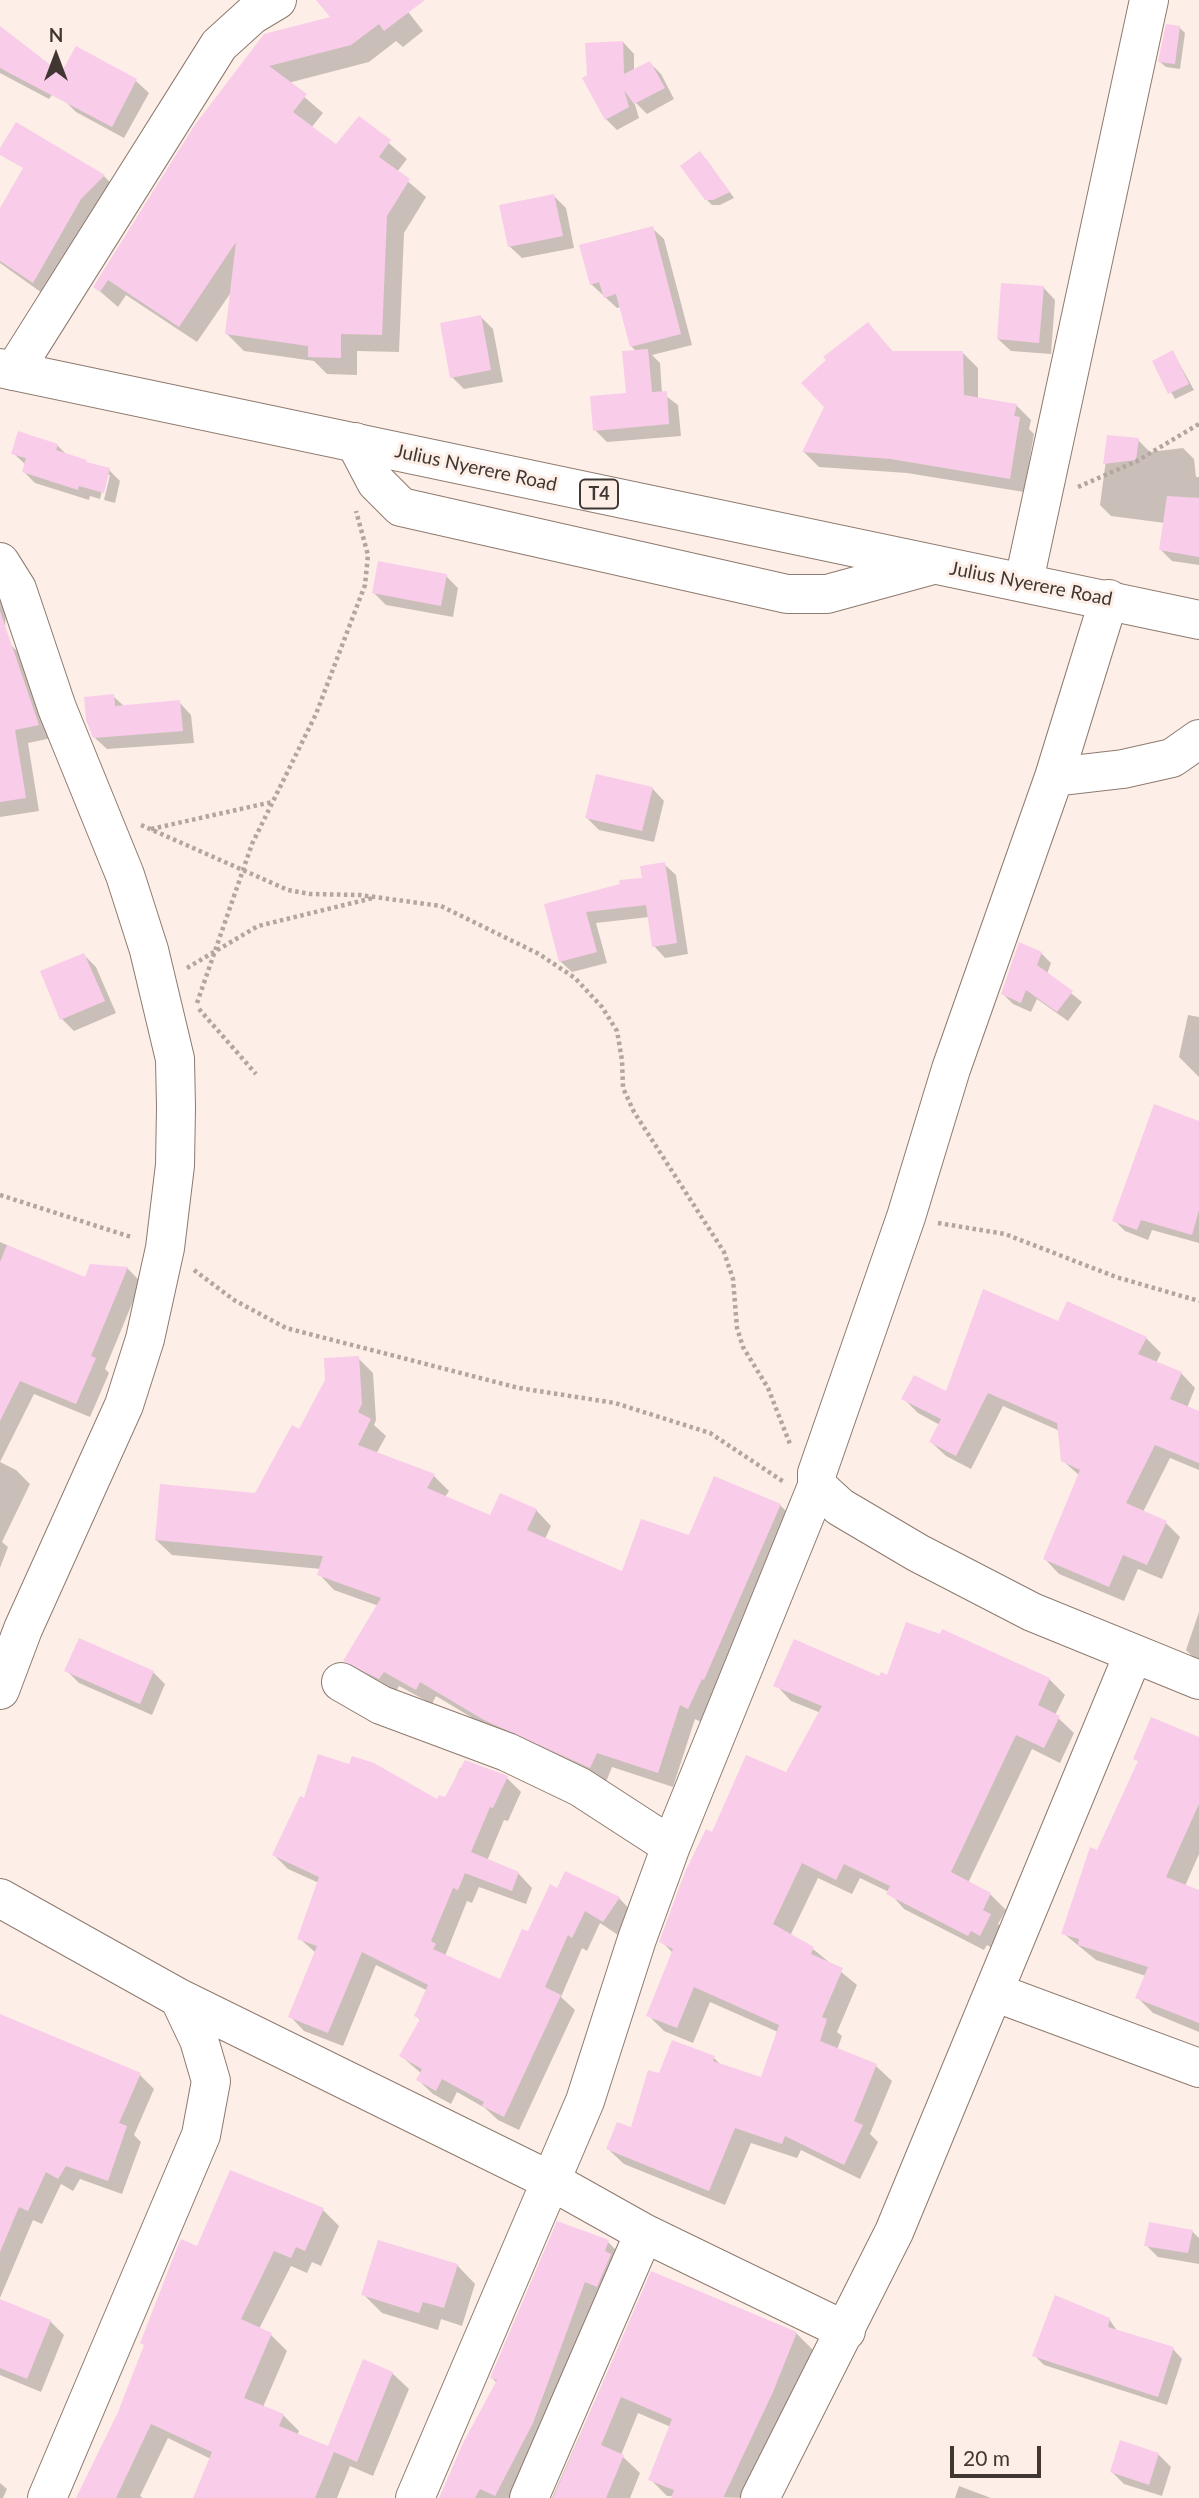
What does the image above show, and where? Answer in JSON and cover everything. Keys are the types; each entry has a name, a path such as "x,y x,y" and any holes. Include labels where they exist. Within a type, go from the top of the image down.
{"main road":[{"path":"7,369 219,45 252,15 277,0"},
{"path":"1024,581 1149,0"},
{"name":"Julius Nyerere Road","path":"7,369 359,449 1024,581 1199,620"},
{"path":"359,449 376,482 401,507 787,594 827,594 933,565"},
{"path":"0,562 17,589 57,708 168,989 175,1059 175,1165 165,1248 145,1339 124,1405 23,1629 0,1690"},
{"path":"415,2498 553,2182 585,2101 637,1939 671,1846 814,1493 817,1473 906,1217 951,1069 1054,777 1109,599"},
{"path":"1054,777 1123,769 1172,758 1199,739"},
{"path":"814,1493 918,1553 1032,1612 1199,1680"},
{"path":"760,2498 894,2232 1133,1655"},
{"path":"341,1682 381,1704 507,1752 580,1787 671,1846"},
{"path":"0,1898 179,1998 553,2182 644,2233 846,2331"},
{"path":"994,1992 1199,2068"},
{"path":"47,2498 201,2135 211,2081 199,2040 179,1998"},
{"path":"529,2498 644,2233"}],"path":[{"path":"1041,500 1137,461 1199,424"},
{"path":"175,1059 197,1005 244,870 272,802 316,714 365,585 368,555 358,523 353,482 359,449"},
{"path":"103,825 152,829 272,802"},
{"path":"103,825 152,829 288,890 378,897 441,906 539,954 575,978 602,1007 617,1031 623,1088 634,1112 724,1252 733,1279 737,1328 743,1347 768,1388 789,1437 790,1450"},
{"path":"256,1074 197,1005 168,989 189,965 258,926 378,897"},
{"path":"0,1195 165,1248 234,1300 286,1328 519,1388 615,1404 710,1433 814,1493"},
{"path":"906,1217 1005,1234 1116,1277 1199,1301"}],"building":[{"path":"316,0 425,0 384,31 379,24 351,45 269,66 307,94 293,112 336,144 359,116 391,140 379,157 410,179 387,216 382,335 341,334 341,358 308,357 308,346 225,334 236,242 179,327 108,280 100,292 93,287 194,126 264,34 330,17"},
{"path":"1166,24 1180,26 1175,64 1158,62"},
{"path":"0,26 61,73 76,46 137,79 112,127 0,68"},
{"path":"623,41 624,74 650,61 665,88 634,104 624,90 629,107 605,120 582,78 587,75 585,43"},
{"path":"16,122 105,175 81,199 33,283 0,261 0,208 23,168 0,155 0,148"},
{"path":"700,151 730,192 713,200 705,200 680,166"},
{"path":"554,194 563,236 508,247 499,205"},
{"path":"653,226 681,334 630,347 616,294 604,298 599,282 590,285 579,245"},
{"path":"1001,283 1044,286 1039,343 997,339"},
{"path":"481,315 491,370 450,378 440,323"},
{"path":"868,322 892,351 963,351 964,395 1017,404 1014,416 1020,417 1010,479 891,459 802,452 824,407 801,383 826,360 823,357"},
{"path":"648,349 652,392 667,391 669,424 593,431 590,396 626,393 622,351"},
{"path":"1173,350 1189,384 1168,394 1152,361"},
{"path":"18,431 58,444 56,450 110,468 104,493 79,486 78,490 22,472 26,458 11,454"},
{"path":"1107,435 1139,438 1136,460 1103,464"},
{"path":"1167,496 1199,498 1199,557 1159,550"},
{"path":"378,561 447,574 441,606 372,593"},
{"path":"0,611 39,725 15,730 26,798 0,802"},
{"path":"114,694 115,706 180,700 183,731 93,738 86,720 84,697"},
{"path":"596,774 653,787 642,831 585,818"},
{"path":"665,862 677,943 652,947 646,905 586,912 597,952 559,962 544,904 620,884 619,880 642,878 640,866"},
{"path":"1019,942 1042,952 1037,965 1073,991 1057,1012 1026,990 1021,1003 1001,994"},
{"path":"84,953 105,1001 60,1020 40,971"},
{"path":"1154,1104 1199,1121 1199,1210 1192,1235 1141,1220 1137,1230 1112,1221"},
{"path":"7,1245 85,1277 90,1264 128,1267 91,1356 96,1358 76,1404 20,1381 0,1421 0,1262"},
{"path":"983,1289 1058,1321 1067,1301 1147,1337 1138,1354 1182,1372 1170,1399 1199,1411 1199,1463 1155,1445 1126,1503 1167,1521 1147,1565 1123,1555 1109,1587 1043,1559 1080,1470 1061,1461 1057,1423 988,1393 956,1456 929,1442 941,1419 901,1399 914,1375 946,1391"},
{"path":"359,1356 362,1404 358,1412 371,1419 358,1445 435,1474 427,1488 490,1515 500,1493 537,1509 527,1530 622,1571 641,1519 689,1535 714,1476 781,1504 704,1680 702,1679 688,1709 680,1705 658,1773 597,1753 590,1768 484,1720 420,1682 416,1690 384,1672 379,1679 343,1661 381,1598 317,1575 323,1556 155,1540 160,1484 255,1493 292,1425 299,1429 325,1380 324,1358"},
{"path":"906,1622 940,1634 942,1629 1050,1678 1038,1705 1060,1716 1044,1748 1016,1735 951,1872 991,1893 983,1910 991,1914 980,1936 971,1931 968,1936 886,1894 890,1886 844,1864 836,1880 802,1863 773,1924 814,1947 811,1954 843,1968 822,2017 827,2019 820,2041 877,2064 854,2121 863,2125 844,2165 785,2136 782,2144 735,2128 709,2191 606,2149 617,2122 631,2127 648,2070 659,2073 672,2040 715,2056 713,2061 761,2077 779,2025 694,1987 677,2028 646,2016 673,1949 659,1942 685,1872 706,1829 712,1832 746,1755 786,1772 822,1706 773,1686 794,1639 879,1676 881,1672 887,1675"},
{"path":"79,1638 154,1671 140,1704 64,1671"},
{"path":"1151,1717 1199,1737 1199,1804 1166,1877 1199,1890 1199,2023 1135,1998 1148,1967 1078,1945 1079,1939 1061,1934 1090,1847 1097,1850 1138,1761 1133,1759"},
{"path":"318,1754 349,1764 352,1756 374,1763 437,1799 439,1795 445,1797 465,1760 508,1776 493,1808 490,1807 471,1852 519,1872 512,1891 465,1873 458,1890 453,1888 431,1941 436,1944 433,1949 500,1979 522,1929 528,1931 550,1884 557,1888 565,1871 620,1897 603,1922 585,1911 572,1938 568,1935 545,1987 561,1995 504,2117 482,2106 484,2102 442,2079 436,2091 416,2080 422,2069 399,2056 420,2019 414,2016 428,1985 362,1952 328,2033 288,2017 317,1946 297,1939 319,1877 272,1855 300,1796 304,1798"},
{"path":"0,2014 141,2073 119,2123 127,2126 108,2181 66,2166 58,2179 46,2172 28,2211 19,2207 0,2252"},
{"path":"230,2170 324,2208 305,2251 296,2247 291,2258 274,2251 241,2319 272,2333 244,2398 284,2414 279,2426 328,2446 363,2359 393,2372 357,2462 334,2452 315,2498 193,2498 212,2452 151,2424 116,2498 76,2498 118,2412 144,2345 140,2343 181,2239 197,2246"},
{"path":"557,2221 609,2240 605,2251 611,2254 597,2287 585,2282 533,2423 495,2496 480,2489 475,2498 439,2498 463,2443 497,2380 490,2378"},
{"path":"1149,2222 1193,2230 1188,2253 1144,2246"},
{"path":"378,2240 458,2264 444,2308 423,2302 419,2313 361,2295"},
{"path":"651,2271 797,2332 773,2392 723,2498 671,2498 674,2490 648,2480 672,2419 621,2397 601,2445 624,2455 606,2498 553,2498"},
{"path":"1055,2295 1110,2318 1108,2327 1174,2347 1158,2397 1032,2356"},
{"path":"0,2299 51,2320 27,2379 0,2368"},
{"path":"1120,2440 1159,2453 1149,2485 1110,2472"}]}
